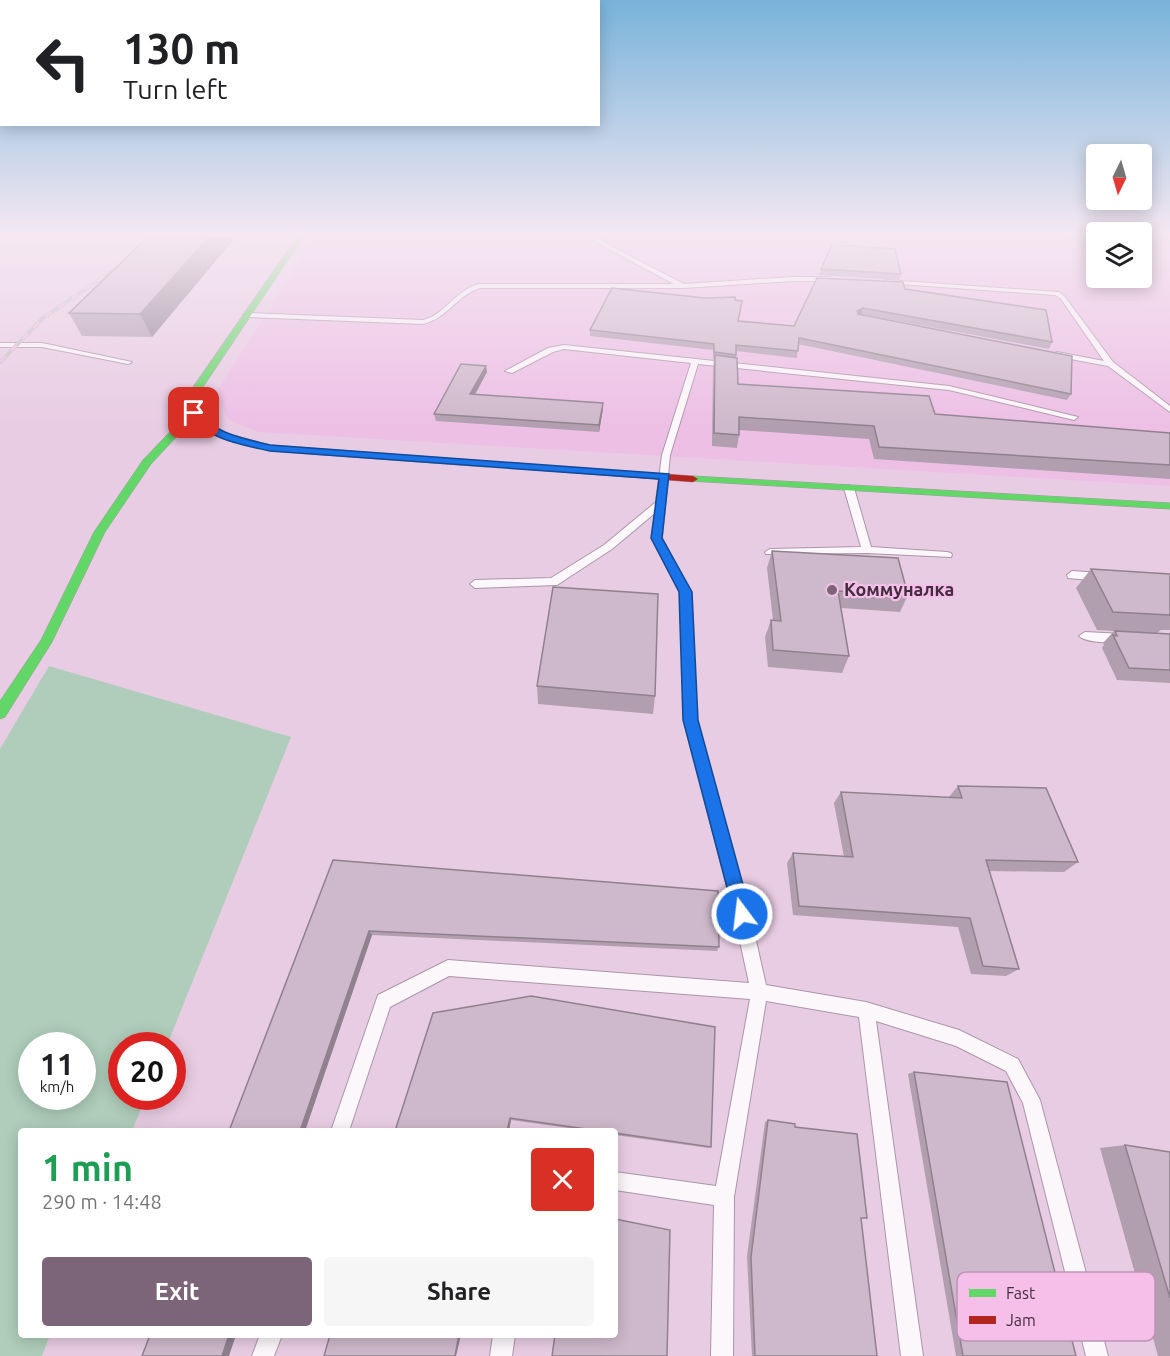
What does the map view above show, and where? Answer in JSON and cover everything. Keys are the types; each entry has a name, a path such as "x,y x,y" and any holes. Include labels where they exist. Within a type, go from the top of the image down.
{"main road":[{"path":"258,299 192,396 194,413 202,424 212,431 270,448 665,477 1170,506"},
{"path":"0,713 46,642 100,532 147,462 194,413"}],"lane":[{"path":"247,315 423,322 436,319 454,299"},
{"path":"1064,299 1110,364 1170,410"},
{"path":"0,345 42,345 128,362"},
{"path":"509,371 564,346 949,388 1074,417"},
{"path":"1053,353 1110,364"},
{"path":"695,361 666,455 657,538 686,592 690,720 742,914 759,992 724,1197 722,1356"},
{"path":"849,488 867,550"},
{"path":"475,584 553,582 608,547 661,503"},
{"path":"770,552 867,550 947,555"},
{"path":"1072,575 1116,578"},
{"path":"1085,636 1138,639"},
{"path":"341,1128 384,1000 448,968 759,992 866,1010 959,1038 1012,1065 1031,1100 1075,1272"},
{"path":"866,1010 912,1356"},
{"path":"618,1181 724,1197"},
{"path":"263,1356 270,1338"},
{"path":"501,1356 504,1338"},
{"path":"1093,1341 1097,1356"}],"shaded area":[{"path":"275,299 1170,299 1170,486 259,432 229,420 215,394"}],"green space":[{"path":"49,666 291,737 172,1032 108,1032 108,1110 141,1110 133,1128 18,1128 18,1338 49,1338 42,1356 0,1356 0,749"}],"building":[{"path":"83,299 153,299 140,314 69,313"},
{"path":"606,299 735,299 742,301 738,321 794,326 807,299 974,299 1046,310 1052,342 863,308 857,311 858,314 1072,356 1071,394 799,338 798,351 736,345 736,355 714,352 714,344 590,330"},
{"path":"715,355 737,358 738,384 929,396 935,414 1170,433 1170,465 879,447 874,426 739,417 739,435 714,433"},
{"path":"461,364 486,366 470,394 603,403 599,425 434,414"},
{"path":"772,551 898,558 908,595 838,591 849,656 773,650 771,620 781,621"},
{"path":"1091,569 1170,574 1170,615 1113,612"},
{"path":"553,587 658,594 655,696 537,686"},
{"path":"1115,631 1170,634 1170,670 1129,668 1113,635 1117,636"},
{"path":"958,786 1046,788 1078,862 986,860 1019,969 983,966 970,918 799,906 793,853 853,857 841,792 962,798"},
{"path":"333,860 718,891 719,947 369,931 301,1128 230,1128"},
{"path":"531,996 715,1027 711,1147 618,1133 618,1128 579,1128 510,1118 508,1128 396,1128 433,1013"},
{"path":"914,1072 1007,1082 1055,1272 957,1272 957,1321"},
{"path":"768,1120 795,1124 795,1127 857,1134 867,1218 861,1218 877,1356 755,1356 751,1257"},
{"path":"1125,1145 1170,1152 1170,1298"},
{"path":"618,1220 670,1230 667,1356 552,1356 555,1338 618,1338"},
{"path":"149,1338 228,1338 222,1356 142,1356"},
{"path":"329,1338 458,1338 455,1356 324,1356"},
{"path":"960,1341 1072,1341 1076,1356 963,1356"}],"railway":[{"path":"0,362 43,318 71,299"}],"traffic: fast":[{"path":"258,299 192,396 194,413 201,423 219,434 270,448 487,464"},
{"path":"0,713 46,642 100,532 147,462 194,413"},
{"path":"693,479 1170,506"}],"traffic: jam":[{"path":"487,464 693,479"}],"place":[{"name":"Коммуналка","path":"832,590"}],"route":[{"path":"194,413 202,424 212,431 270,448 665,477 657,538 686,592 690,720 742,914"}]}
